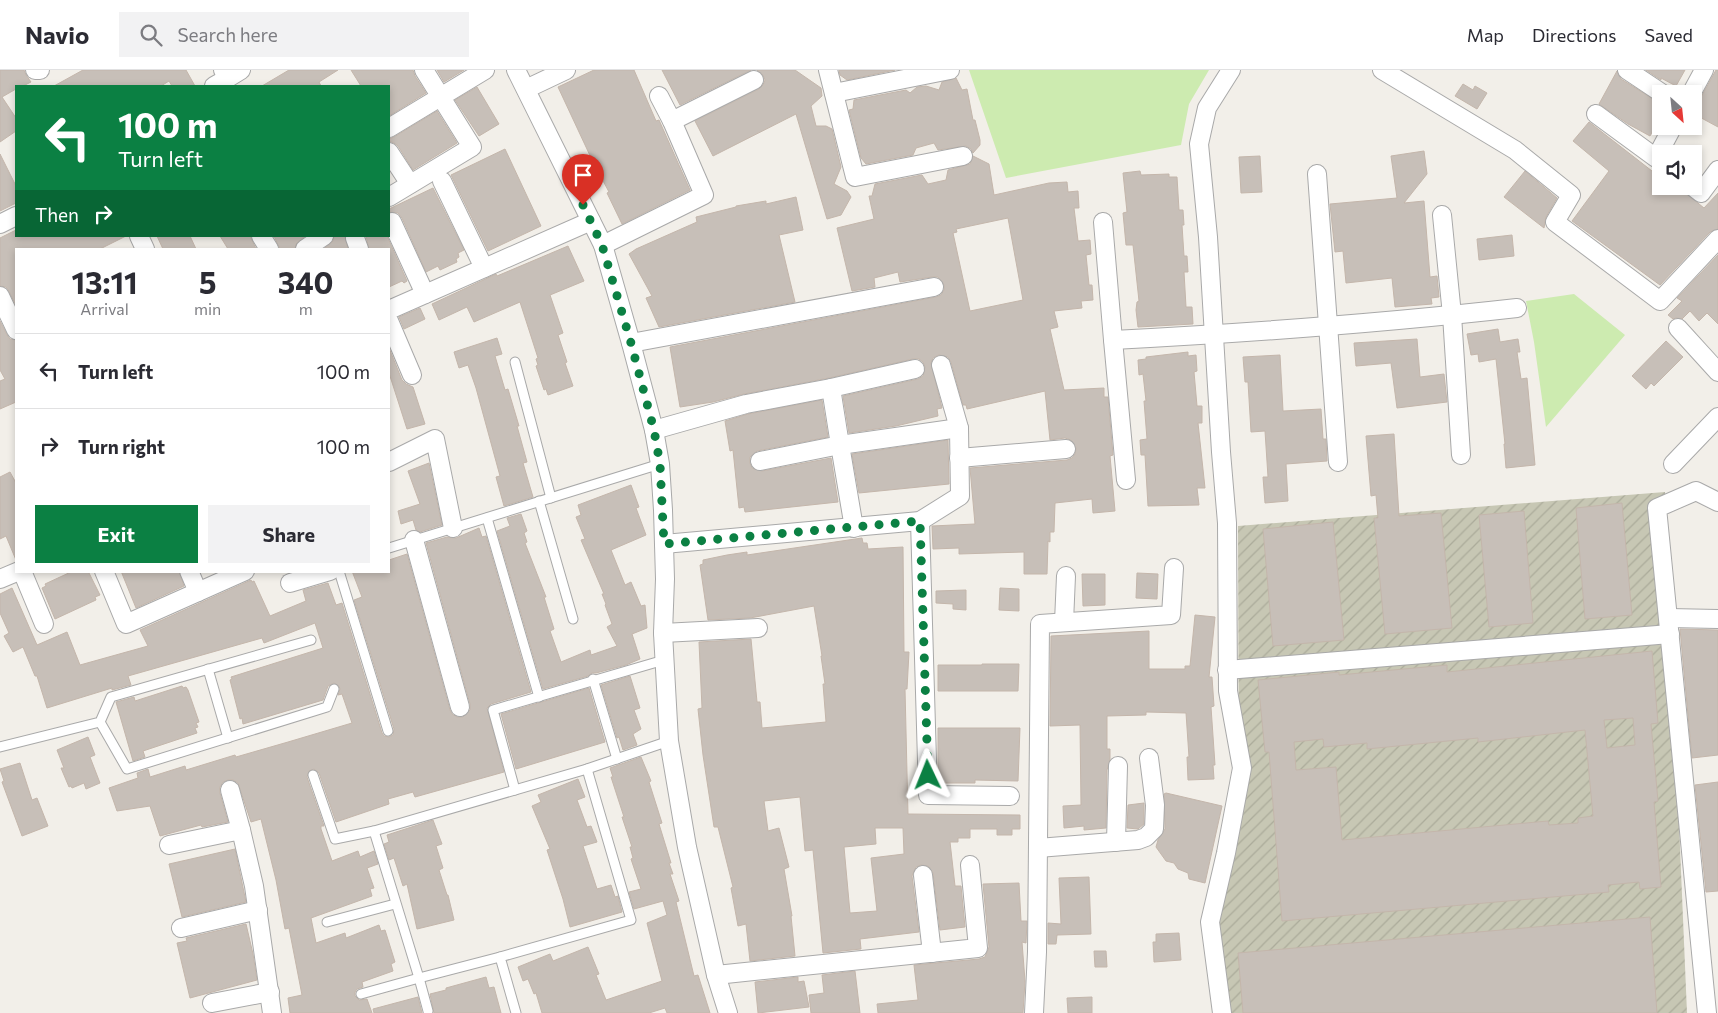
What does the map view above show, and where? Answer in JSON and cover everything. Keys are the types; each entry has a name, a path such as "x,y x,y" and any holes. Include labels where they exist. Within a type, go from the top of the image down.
{"street":[{"path":"35,70 40,70"},
{"path":"390,195 472,147 424,70"},
{"path":"390,127 485,70"},
{"path":"516,70 602,245 654,430 660,464 664,544 663,633 669,741 687,847 716,975 728,1013"},
{"path":"526,89 566,70"},
{"path":"828,70 855,176 963,156"},
{"path":"834,93 950,70"},
{"path":"1220,1012 1210,922 1226,853 1242,768 1228,691 1227,523 1208,238 1199,144 1207,108 1231,70"},
{"path":"1382,70 1515,150 1571,195 1555,222 1660,301 1718,240"},
{"path":"1627,70 1652,87"},
{"path":"1696,85 1704,70"},
{"path":"672,121 754,80"},
{"path":"602,245 704,195 659,96"},
{"path":"1596,114 1652,155"},
{"path":"390,154 410,184"},
{"path":"1702,192 1718,170"},
{"path":"1317,174 1338,462"},
{"path":"442,180 484,268"},
{"path":"1442,215 1452,315 1461,455"},
{"path":"0,224 15,216"},
{"path":"390,310 591,221"},
{"path":"392,222 425,294"},
{"path":"1104,222 1126,480"},
{"path":"262,237 268,248"},
{"path":"306,248 323,237"},
{"path":"631,343 934,287"},
{"path":"0,296 15,328"},
{"path":"1114,340 1328,325 1517,308"},
{"path":"390,323 412,375"},
{"path":"1678,328 1718,372"},
{"path":"664,544 920,521 960,496 959,428 942,365"},
{"path":"654,430 746,404 831,388 915,369"},
{"path":"831,388 854,528"},
{"path":"1673,464 1718,417"},
{"path":"760,461 840,445 959,428"},
{"path":"390,462 435,439 453,528"},
{"path":"959,458 1066,449"},
{"path":"1707,1013 1657,508 1696,491 1718,502"},
{"path":"920,521 928,795 1010,796"},
{"path":"414,540 460,707"},
{"path":"1034,1013 1037,952 1040,624 1171,615 1174,568"},
{"path":"0,579 15,573"},
{"path":"21,573 44,624"},
{"path":"105,573 126,624 241,573"},
{"path":"190,573 198,592"},
{"path":"290,583 323,573"},
{"path":"1064,622 1066,576"},
{"path":"1227,670 1670,626 1718,619"},
{"path":"663,633 758,628"},
{"path":"1038,848 1116,842 1146,837 1154,829 1155,805 1149,758"},
{"path":"1116,842 1118,766"},
{"path":"230,790 254,886 272,1013"},
{"path":"169,846 241,830"},
{"path":"716,975 978,948 970,865"},
{"path":"923,875 932,952"},
{"path":"181,928 258,910"},
{"path":"212,1003 270,992"}],"lane":[{"path":"514,362 551,498"},
{"path":"390,548 660,464"},
{"path":"539,501 573,619"},
{"path":"487,518 539,697"},
{"path":"340,573 388,731"},
{"path":"100,722 111,697 311,640"},
{"path":"515,790 493,710 593,679 664,660"},
{"path":"208,669 228,738"},
{"path":"593,679 617,759"},
{"path":"100,722 127,769 327,708 334,688"},
{"path":"0,746 100,722"},
{"path":"314,775 335,839 374,831 587,769 669,741"},
{"path":"361,994 631,920 587,769"},
{"path":"374,831 428,1011"},
{"path":"326,922 395,904"},
{"path":"500,957 516,1013"}],"shaded area":[{"path":"1665,492 1687,1013 1221,1013 1212,958 1239,822 1238,526"}],"green space":[{"path":"969,70 1209,70 1189,104 1181,145 1006,178"},
{"path":"1574,294 1625,335 1546,427 1526,301"}],"building":[{"path":"0,70 24,70 31,82 25,85 15,85 15,90 2,97 15,116 15,132 0,142"},
{"path":"83,70 186,70 194,85 171,85 169,81 163,85 56,85"},
{"path":"289,70 338,70 319,82 320,85 264,85"},
{"path":"351,70 413,70 426,93 390,115 390,85 360,85"},
{"path":"437,70 464,70 444,82"},
{"path":"594,70 634,70 656,121 659,120 690,190 622,224 607,193 609,192 558,87"},
{"path":"662,70 751,70 680,105"},
{"path":"757,70 795,70 821,88 822,96 811,106 816,126 826,126 832,129 841,167 834,184 847,191 851,197 841,215 827,219 796,114 713,156 695,121 759,89 765,80 763,75"},
{"path":"839,70 895,70 847,80 840,75"},
{"path":"1646,70 1685,70 1677,85 1661,78 1661,80"},
{"path":"1716,70 1718,70 1718,127 1702,118 1702,95"},
{"path":"1617,71 1621,79 1652,98 1652,132 1650,136 1628,124 1599,104"},
{"path":"956,78 962,90 967,89 973,120 975,120 980,140 980,145 973,153 966,146 938,150 934,143 916,148 913,155 866,164 861,158 849,110 853,109 854,100 906,90 910,93 917,87 926,86 939,90 942,82"},
{"path":"1463,84 1473,90 1475,86 1487,93 1477,109 1455,96"},
{"path":"477,87 499,124 479,136 455,100"},
{"path":"437,111 457,143 413,170 398,146 390,141 390,139"},
{"path":"1589,122 1652,171 1652,195 1688,195 1704,208 1718,193 1718,229 1710,232 1660,285 1572,221 1609,171 1573,141"},
{"path":"505,149 541,226 488,251 451,175"},
{"path":"1424,151 1427,174 1404,203 1424,201 1430,277 1437,276 1439,297 1431,298 1432,304 1395,307 1392,278 1346,283 1343,251 1335,252 1330,204 1397,198 1391,156"},
{"path":"0,154 15,184 15,204 0,211"},
{"path":"973,156 989,164 994,195 1049,183 1067,182 1068,192 1078,191 1079,208 1074,208 1078,241 1090,240 1091,254 1086,255 1089,285 1092,285 1093,300 1081,301 1082,308 1054,311 1058,327 1050,329 1064,390 1104,388 1104,397 1108,397 1113,455 1110,456 1115,511 1093,513 1092,499 1055,503 1054,532 1050,532 1050,542 1048,541 1047,574 1024,574 1024,552 959,554 959,548 933,549 932,526 975,524 970,468 1067,460 1072,458 1076,448 1071,440 1065,438 1050,440 1045,391 967,409 966,405 963,405 951,362 948,357 939,355 933,358 931,363 942,408 937,409 938,416 896,426 849,433 843,396 918,379 923,376 925,367 919,359 713,402 680,407 670,347 941,295 944,285 938,277 900,282 898,272 874,278 875,287 852,291 837,228 874,219 869,196 872,196 875,184 922,175 928,184 946,180 948,170 970,164","holes":["1008,218 1023,300 970,311 953,233 957,232 956,229"]},
{"path":"1260,156 1262,192 1241,193 1239,157"},
{"path":"1140,171 1141,175 1169,174 1169,177 1177,177 1179,210 1183,210 1184,256 1187,256 1188,272 1184,272 1186,307 1192,307 1193,324 1138,327 1136,310 1137,302 1139,301 1133,245 1126,245 1123,213 1127,212 1123,173"},
{"path":"1525,171 1557,198 1546,217 1544,228 1504,197"},
{"path":"433,188 464,250 458,253 457,262 440,270 438,266 426,272 402,218 398,213 390,212 390,209"},
{"path":"796,197 803,230 779,235 795,302 659,327 646,298 652,296 629,254 636,249 697,222 696,217 736,206 766,201 766,204"},
{"path":"15,230 15,237 124,237 102,248 15,248 15,304 6,287 0,286 0,238"},
{"path":"1512,235 1514,256 1479,260 1477,239"},
{"path":"157,237 190,237 196,248 163,248"},
{"path":"221,237 250,237 256,248 227,248"},
{"path":"274,237 304,237 296,244 295,248 280,248"},
{"path":"334,237 345,237 348,248 325,248 333,241"},
{"path":"366,237 387,237 407,281 404,283 402,281 390,287 390,248 369,248"},
{"path":"568,246 584,281 550,295 563,333 558,335 573,386 548,395 546,389 544,390 536,366 538,365 536,359 538,358 520,302 474,322 467,307 439,320 432,304 496,274 497,276"},
{"path":"1718,255 1718,324 1707,313 1699,321 1690,311 1682,319 1673,319 1668,315 1682,301 1677,298"},
{"path":"420,308 425,319 404,329 399,317"},
{"path":"0,321 10,339 15,340 15,402 0,409 0,381 5,379 0,370"},
{"path":"1498,329 1500,342 1518,339 1520,352 1517,352 1521,379 1527,378 1535,465 1506,468 1496,359 1479,362 1478,354 1471,355 1467,334"},
{"path":"497,338 502,354 495,356 505,390 508,389 519,426 517,426 527,462 523,463 533,497 504,506 496,477 500,476 476,388 468,365 459,368 454,352"},
{"path":"1417,339 1420,377 1444,374 1447,402 1397,408 1391,363 1356,366 1354,343"},
{"path":"1666,341 1683,357 1654,386 1651,383 1646,389 1632,376"},
{"path":"390,350 402,380 413,387 425,424 407,429 390,376"},
{"path":"1188,352 1188,356 1196,355 1197,371 1194,372 1197,406 1202,406 1202,423 1198,423 1205,488 1197,488 1199,505 1148,506 1145,455 1141,455 1140,440 1147,439 1144,401 1146,401 1143,374 1139,375 1138,360 1146,359 1146,357"},
{"path":"1280,355 1283,411 1321,409 1323,439 1326,439 1327,461 1286,464 1288,501 1265,503 1263,477 1268,477 1265,431 1251,432 1248,382 1245,382 1243,357"},
{"path":"822,400 828,437 757,451 750,457 750,463 752,468 762,471 831,458 838,502 745,512 744,507 739,508 733,450 730,451 725,421 748,414"},
{"path":"1394,434 1399,516 1441,513 1452,628 1385,634 1374,518 1378,518 1376,495 1371,496 1366,436"},
{"path":"948,440 949,484 859,493 852,454"},
{"path":"429,463 442,525 420,532 416,530 413,520 401,524 398,511 420,504 408,471"},
{"path":"10,472 15,481 15,558 6,536 0,539 0,477"},
{"path":"631,485 639,507 636,508 646,535 611,550 625,585 631,582 641,606 645,605 647,628 632,634 640,659 626,665 592,673 588,676 543,689 497,531 510,526 507,518 521,514 527,531 524,533 527,542 525,543 546,597 544,597 554,629 550,631 561,662 590,650 591,655 617,646 607,627 612,624 602,594 604,594 581,540 585,539 576,517 581,515 578,505"},
{"path":"1622,503 1632,615 1585,619 1576,508"},
{"path":"1524,511 1533,623 1489,627 1479,515"},
{"path":"1333,522 1344,640 1273,646 1263,529"},
{"path":"479,528 482,537 486,536 531,692 491,704 487,708 504,772 415,797 413,792 388,799 389,804 336,822 319,773 314,769 309,771 307,777 324,826 321,826 321,829 332,861 358,851 360,857 374,851 378,864 367,868 374,888 370,889 372,896 311,918 316,943 345,933 346,938 379,925 381,931 385,930 395,962 391,964 393,971 362,982 363,987 355,992 355,996 359,1000 367,999 372,1013 290,1013 288,998 302,995 289,928 285,929 276,880 261,819 251,822 238,783 228,780 223,782 220,787 228,822 202,827 201,825 160,836 150,806 117,811 109,788 138,778 137,773 148,769 150,777 185,766 186,770 352,723 342,694 338,695 339,686 334,683 328,686 323,700 243,724 242,718 240,719 230,680 232,679 231,677 323,648 315,623 264,643 262,638 128,676 131,685 112,690 112,688 47,708 37,676 35,676 23,647 13,652 4,636 9,633 0,613 0,594 12,588 37,645 67,632 80,665 148,646 140,630 251,580 252,582 254,581 270,616 306,601 303,590 328,583 336,605 342,603 382,733 384,736 389,737 393,735 394,729 354,600 362,597 353,573 390,573 390,560 407,554 450,710 457,717 463,717 470,710 470,704 426,543 447,537 456,538"},
{"path":"862,538 863,543 867,543 868,549 903,547 904,652 909,652 907,689 905,689 908,814 1020,815 1020,829 1012,829 1012,835 997,835 997,829 970,829 970,838 958,838 958,842 950,842 955,886 961,886 965,927 940,930 933,873 928,866 921,865 916,867 912,876 919,932 860,939 861,949 823,953 813,850 805,851 800,797 764,801 768,831 779,828 789,867 784,869 792,916 795,956 750,961 746,924 738,926 731,888 733,887 718,827 714,827 698,709 702,708 699,642 751,639 757,702 760,702 762,728 826,722 823,684 825,684 814,606 750,618 708,620 700,565 703,564 703,560 747,552 747,555","holes":["875,828 903,828 904,854 871,858 877,911 850,913 844,847 876,844"]},
{"path":"69,573 89,573 100,595 95,597 96,600 55,619 42,588 46,586 45,584"},
{"path":"122,573 180,573 184,586 136,608"},
{"path":"1137,573 1158,574 1157,599 1136,598"},
{"path":"1082,574 1105,574 1105,605 1083,606"},
{"path":"1000,588 1019,589 1019,611 999,610"},
{"path":"966,590 966,610 953,609 953,604 936,603 936,591"},
{"path":"1195,615 1215,617 1209,677 1212,677 1214,706 1211,707 1215,765 1213,765 1214,779 1188,780 1187,757 1189,757 1186,713 1146,712 1146,715 1107,716 1107,749 1110,749 1110,759 1107,770 1106,828 1084,830 1084,826 1064,828 1063,806 1081,805 1080,725 1050,726 1051,636 1149,631 1149,669 1185,669 1185,666 1190,666"},
{"path":"1680,629 1718,630 1718,755 1692,758"},
{"path":"1652,651 1658,723 1651,724 1658,801 1654,802 1661,887 1640,889 1639,882 1608,885 1609,892 1282,921 1269,752 1265,752 1258,680 1339,672 1339,675 1447,665 1447,672","holes":["1633,718 1635,745 1607,748 1604,720","1585,730 1593,816 1578,818 1578,823 1549,825 1548,821 1342,840 1336,767 1296,770 1294,742 1323,739 1324,747 1367,743 1367,749 1478,738 1478,742"]},
{"path":"1019,664 1018,691 938,691 938,665"},
{"path":"630,676 640,708 634,710 641,729 633,734 637,745 623,750 619,737 617,738 601,685"},
{"path":"182,686 188,690 199,722 196,723 198,727 195,728 197,733 143,751 145,757 133,761 116,702 134,697 135,701"},
{"path":"589,688 605,742 516,769 501,714"},
{"path":"938,728 1020,728 1018,781 975,780 975,783 938,783"},
{"path":"88,737 95,755 90,757 100,783 86,789 84,783 72,788 71,786 69,787 61,768 64,768 57,750"},
{"path":"641,757 651,781 649,782 662,823 659,824 671,863 669,863 673,874 670,874 679,901 676,902 694,976 698,975 710,1013 667,1013 665,1008 649,1013 542,1013 536,993 534,994 528,979 523,981 518,967 550,954 553,961 588,947 599,974 596,975 606,1000 662,981 647,923 667,915 663,901 634,909 629,892 641,889 631,859 633,858 630,847 632,847 622,817 624,817 611,777 613,777 610,768"},
{"path":"20,763 32,800 37,798 48,826 22,836 2,782 4,781 0,769"},
{"path":"578,779 585,797 577,800 587,827 591,826 597,842 583,846 597,889 611,885 615,897 618,896 622,912 570,927 547,850 550,849 532,806 541,802 538,795"},
{"path":"1718,782 1718,891 1706,892 1695,785"},
{"path":"1164,794 1222,806 1205,883 1189,879 1188,873 1178,869 1174,863 1166,861 1156,847 1165,829"},
{"path":"1144,803 1144,824 1138,829 1127,828 1128,805"},
{"path":"433,820 442,844 436,846 443,868 439,870 454,920 417,929 407,884 403,886 394,858 389,860 384,844 389,842 387,835"},
{"path":"235,849 246,902 182,917 169,864"},
{"path":"1089,877 1091,934 1057,935 1056,944 1048,944 1048,923 1061,924 1059,878"},
{"path":"1019,883 1021,921 1027,921 1026,943 1022,942 1025,981 1023,1013 878,1013 877,1004 918,1000 914,965 985,957 989,947 983,884"},
{"path":"1650,917 1657,1013 1243,1013 1238,953"},
{"path":"246,924 257,980 190,998 177,943 187,941 186,938"},
{"path":"1179,933 1181,960 1154,962 1153,942 1156,942 1156,934"},
{"path":"1094,951 1106,951 1107,967 1095,967"},
{"path":"855,971 860,1013 811,1013 809,995 824,993 822,975"},
{"path":"486,977 489,988 494,987 501,1013 434,1013 430,994"},
{"path":"798,977 798,982 804,981 809,1007 758,1013 755,982"},
{"path":"418,997 422,1013 374,1013 373,1009"},
{"path":"1092,997 1092,1013 1068,1013 1067,998"}],"route":[{"path":"583,205 602,245 654,430 660,464 664,544 920,521 928,775"}]}
